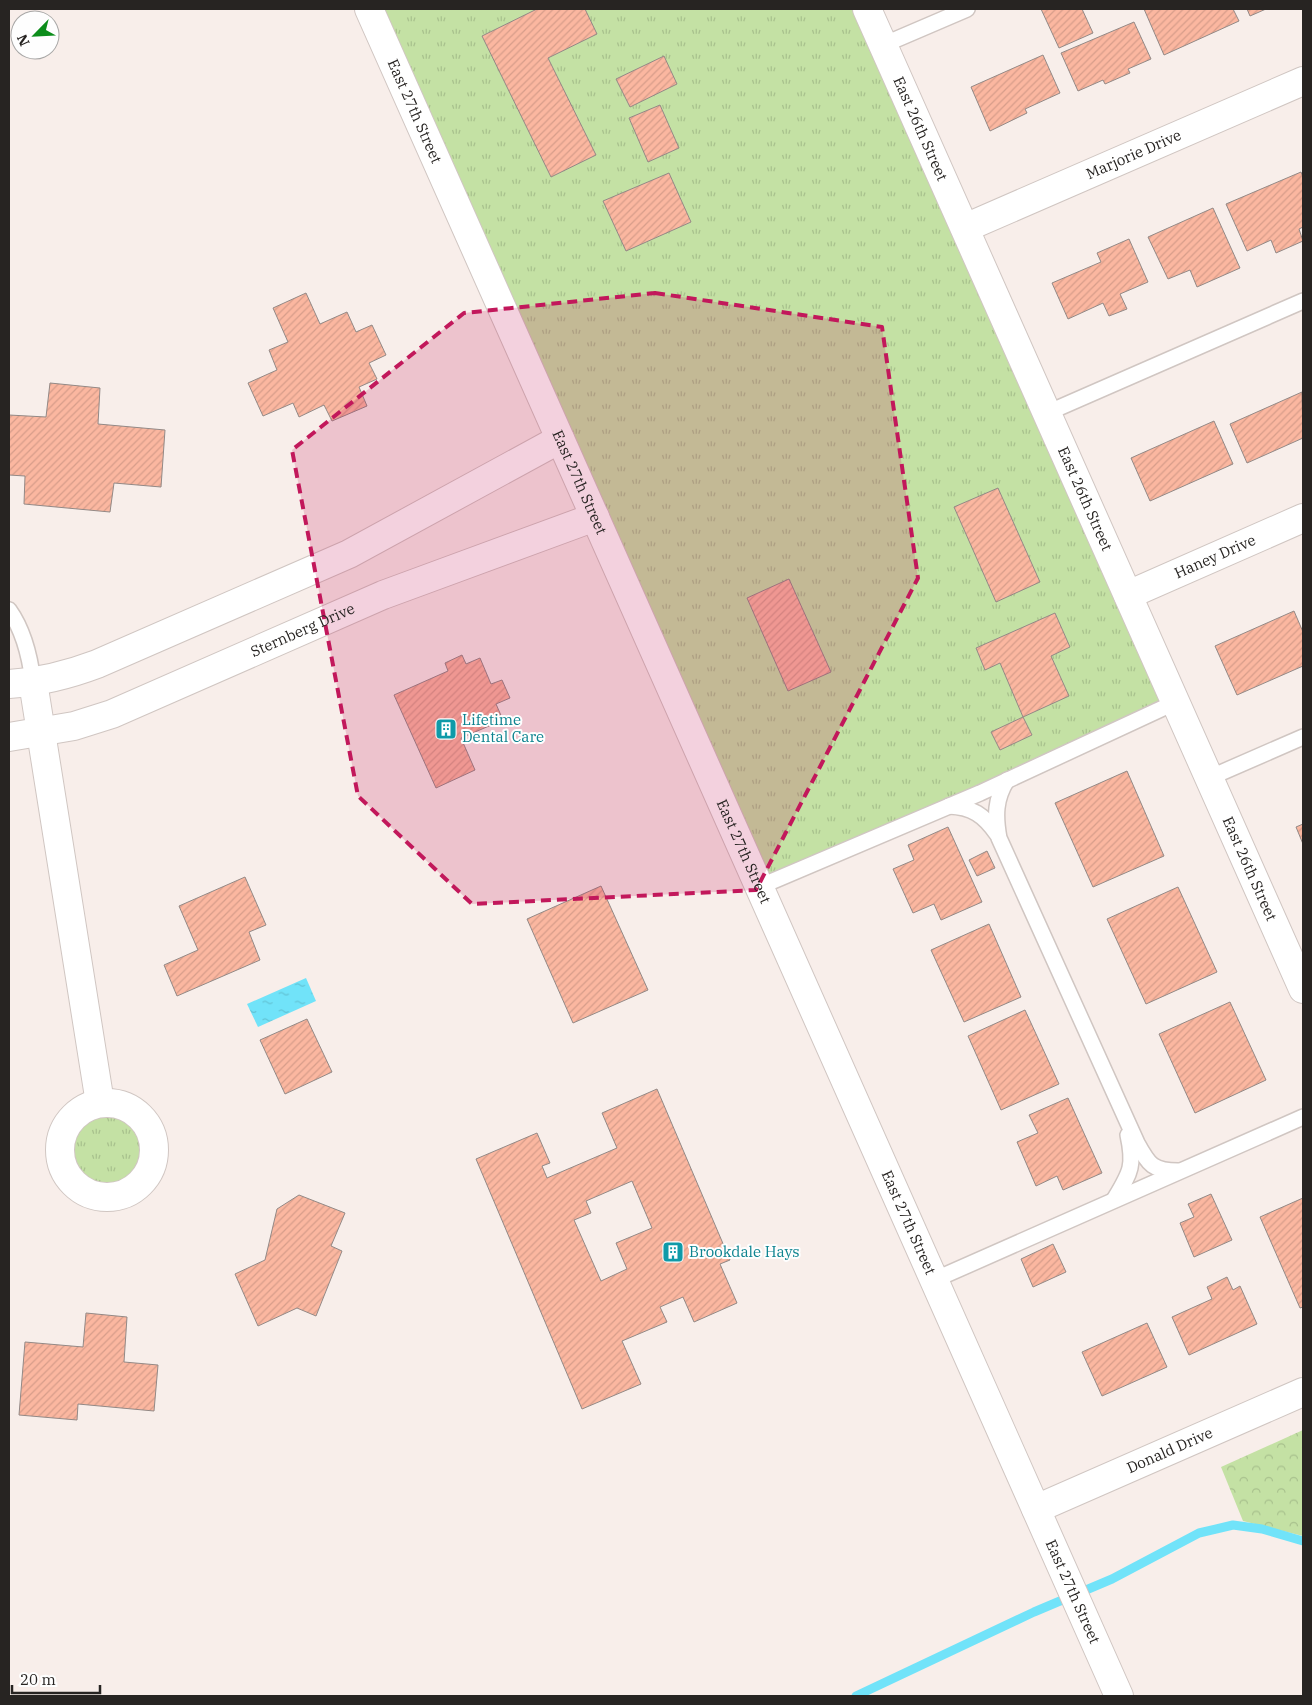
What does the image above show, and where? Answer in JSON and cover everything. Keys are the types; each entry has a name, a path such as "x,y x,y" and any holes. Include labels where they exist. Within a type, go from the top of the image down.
{"street":[{"name":"East 26th Street","path":"867,9 1209,778 1298,961 1303,989"},
{"name":"East 27th Street","path":"374,10 560,438 1119,1696"},
{"name":"Marjorie Drive","path":"965,228 1303,81"},
{"path":"100,1103 40,732 21,683 70,674 97,664 349,554 560,438"},
{"name":"Sternberg Drive","path":"9,737 74,726 112,714 384,595 595,517"},
{"name":"Haney Drive","path":"1128,595 1303,518"},
{"name":"Donald Drive","path":"1036,1509 1303,1392"}],"lane":[{"path":"884,45 968,9"},
{"path":"1047,413 1303,301"},
{"path":"9,610 19,628 30,658 21,683"},
{"path":"759,887 1007,780 1176,702"},
{"path":"1209,778 1303,737"},
{"path":"999,838 996,806 1000,792 1007,780"},
{"path":"948,806 963,807 976,812 989,823 999,838 1122,1112 1146,1159 1159,1170 1178,1171"},
{"path":"1114,1200 1129,1173 1132,1162 1122,1112"},
{"path":"934,1280 1303,1117"}],"highlighted area":[{"path":"655,293 882,327 918,578 756,890 472,904 358,796 292,450 464,313"}],"green space":[{"path":"369,9 867,9 1176,702 759,887"},
{"path":"98,1103 116,1103 141,1116 151,1132 154,1150 151,1168 141,1184 116,1197 98,1197 73,1184 60,1159 60,1141 73,1116"},
{"path":"1303,1430 1303,1536 1243,1521 1221,1467"}],"water":[{"path":"306,978 316,1001 258,1027 247,1004"}],"building":[{"path":"537,9 585,9 597,34 548,58 596,155 551,177 482,36"},
{"path":"1041,9 1082,9 1093,33 1059,48"},
{"path":"1144,9 1233,9 1239,21 1164,55"},
{"path":"1247,9 1266,9 1250,16"},
{"path":"1134,22 1151,59 1128,69 1130,73 1105,84 1103,80 1078,91 1061,53"},
{"path":"1043,55 1060,93 1025,109 1027,113 990,131 971,87"},
{"path":"664,56 677,84 630,107 616,79"},
{"path":"660,105 679,148 648,162 629,118"},
{"path":"1301,172 1303,177 1303,227 1299,229 1303,241 1276,253 1271,240 1247,251 1226,204"},
{"path":"669,173 691,222 626,251 603,201"},
{"path":"1213,208 1240,268 1197,287 1190,270 1168,279 1148,237"},
{"path":"1129,239 1148,282 1120,294 1127,309 1109,316 1103,303 1068,319 1052,283 1101,262 1097,253"},
{"path":"306,293 320,324 347,312 356,332 372,325 386,355 369,363 377,379 359,387 367,406 332,421 324,405 299,417 293,403 263,416 248,383 277,370 269,350 288,342 273,308"},
{"path":"50,383 100,388 98,424 165,430 161,487 114,483 110,512 24,504 25,476 9,475 9,415 46,417"},
{"path":"1302,392 1303,438 1247,463 1230,424"},
{"path":"1214,421 1233,464 1150,501 1131,458"},
{"path":"998,488 1040,582 996,602 954,507"},
{"path":"789,579 831,672 788,691 747,598"},
{"path":"1294,611 1303,632 1303,666 1237,695 1215,646"},
{"path":"1055,613 1070,647 1051,656 1069,696 1023,717 1000,663 985,670 976,648"},
{"name":"Lifetime Dental Care","path":"462,655 466,664 480,658 491,684 502,680 510,698 496,704 503,720 461,738 475,770 436,788 394,695 448,671 445,663"},
{"path":"1023,717 1032,735 1000,750 991,732"},
{"path":"1127,771 1164,856 1093,887 1055,803"},
{"path":"1303,824 1303,844 1296,827"},
{"path":"948,827 982,902 941,920 934,904 913,913 893,869 914,860 908,845"},
{"path":"987,851 995,868 977,876 969,860"},
{"path":"245,877 266,925 249,932 260,960 177,996 164,965 198,950 179,906"},
{"path":"601,886 648,990 573,1023 527,919"},
{"path":"1178,887 1217,972 1146,1004 1107,919"},
{"path":"989,924 1021,997 964,1022 931,950"},
{"path":"1230,1002 1266,1080 1195,1113 1159,1034"},
{"path":"1025,1010 1059,1084 1001,1110 968,1036"},
{"path":"307,1019 332,1072 285,1094 260,1040"},
{"name":"Brookdale Hays","path":"657,1089 730,1260 720,1264 737,1303 694,1322 683,1297 660,1307 667,1322 622,1341 641,1384 582,1409 476,1159 537,1133 550,1163 542,1166 547,1178 617,1148 602,1113","holes":["632,1181 652,1228 616,1243 627,1269 601,1281 574,1220 591,1213 586,1201"]},
{"path":"1068,1098 1102,1173 1063,1190 1057,1176 1036,1186 1017,1142 1038,1133 1029,1115"},
{"path":"1211,1194 1232,1240 1194,1257 1180,1223 1194,1217 1188,1204"},
{"path":"299,1195 345,1213 331,1246 342,1251 316,1316 297,1308 258,1326 235,1274 265,1260 277,1209"},
{"path":"1303,1198 1303,1307 1300,1308 1260,1217"},
{"path":"1053,1244 1066,1272 1033,1287 1021,1259"},
{"path":"1227,1277 1233,1290 1240,1286 1257,1324 1189,1355 1172,1317 1212,1299 1207,1287"},
{"path":"86,1313 127,1317 124,1362 158,1365 154,1411 78,1404 77,1420 19,1415 25,1342 83,1347"},
{"path":"1147,1323 1167,1367 1102,1396 1082,1352"}],"waterway":[{"path":"856,1696 1034,1612 1112,1579 1199,1533 1233,1525 1262,1529 1303,1541"}],"place":[{"name":"Lifetime Dental Care","path":"446,729"},
{"name":"Brookdale Hays","path":"673,1252"}]}
